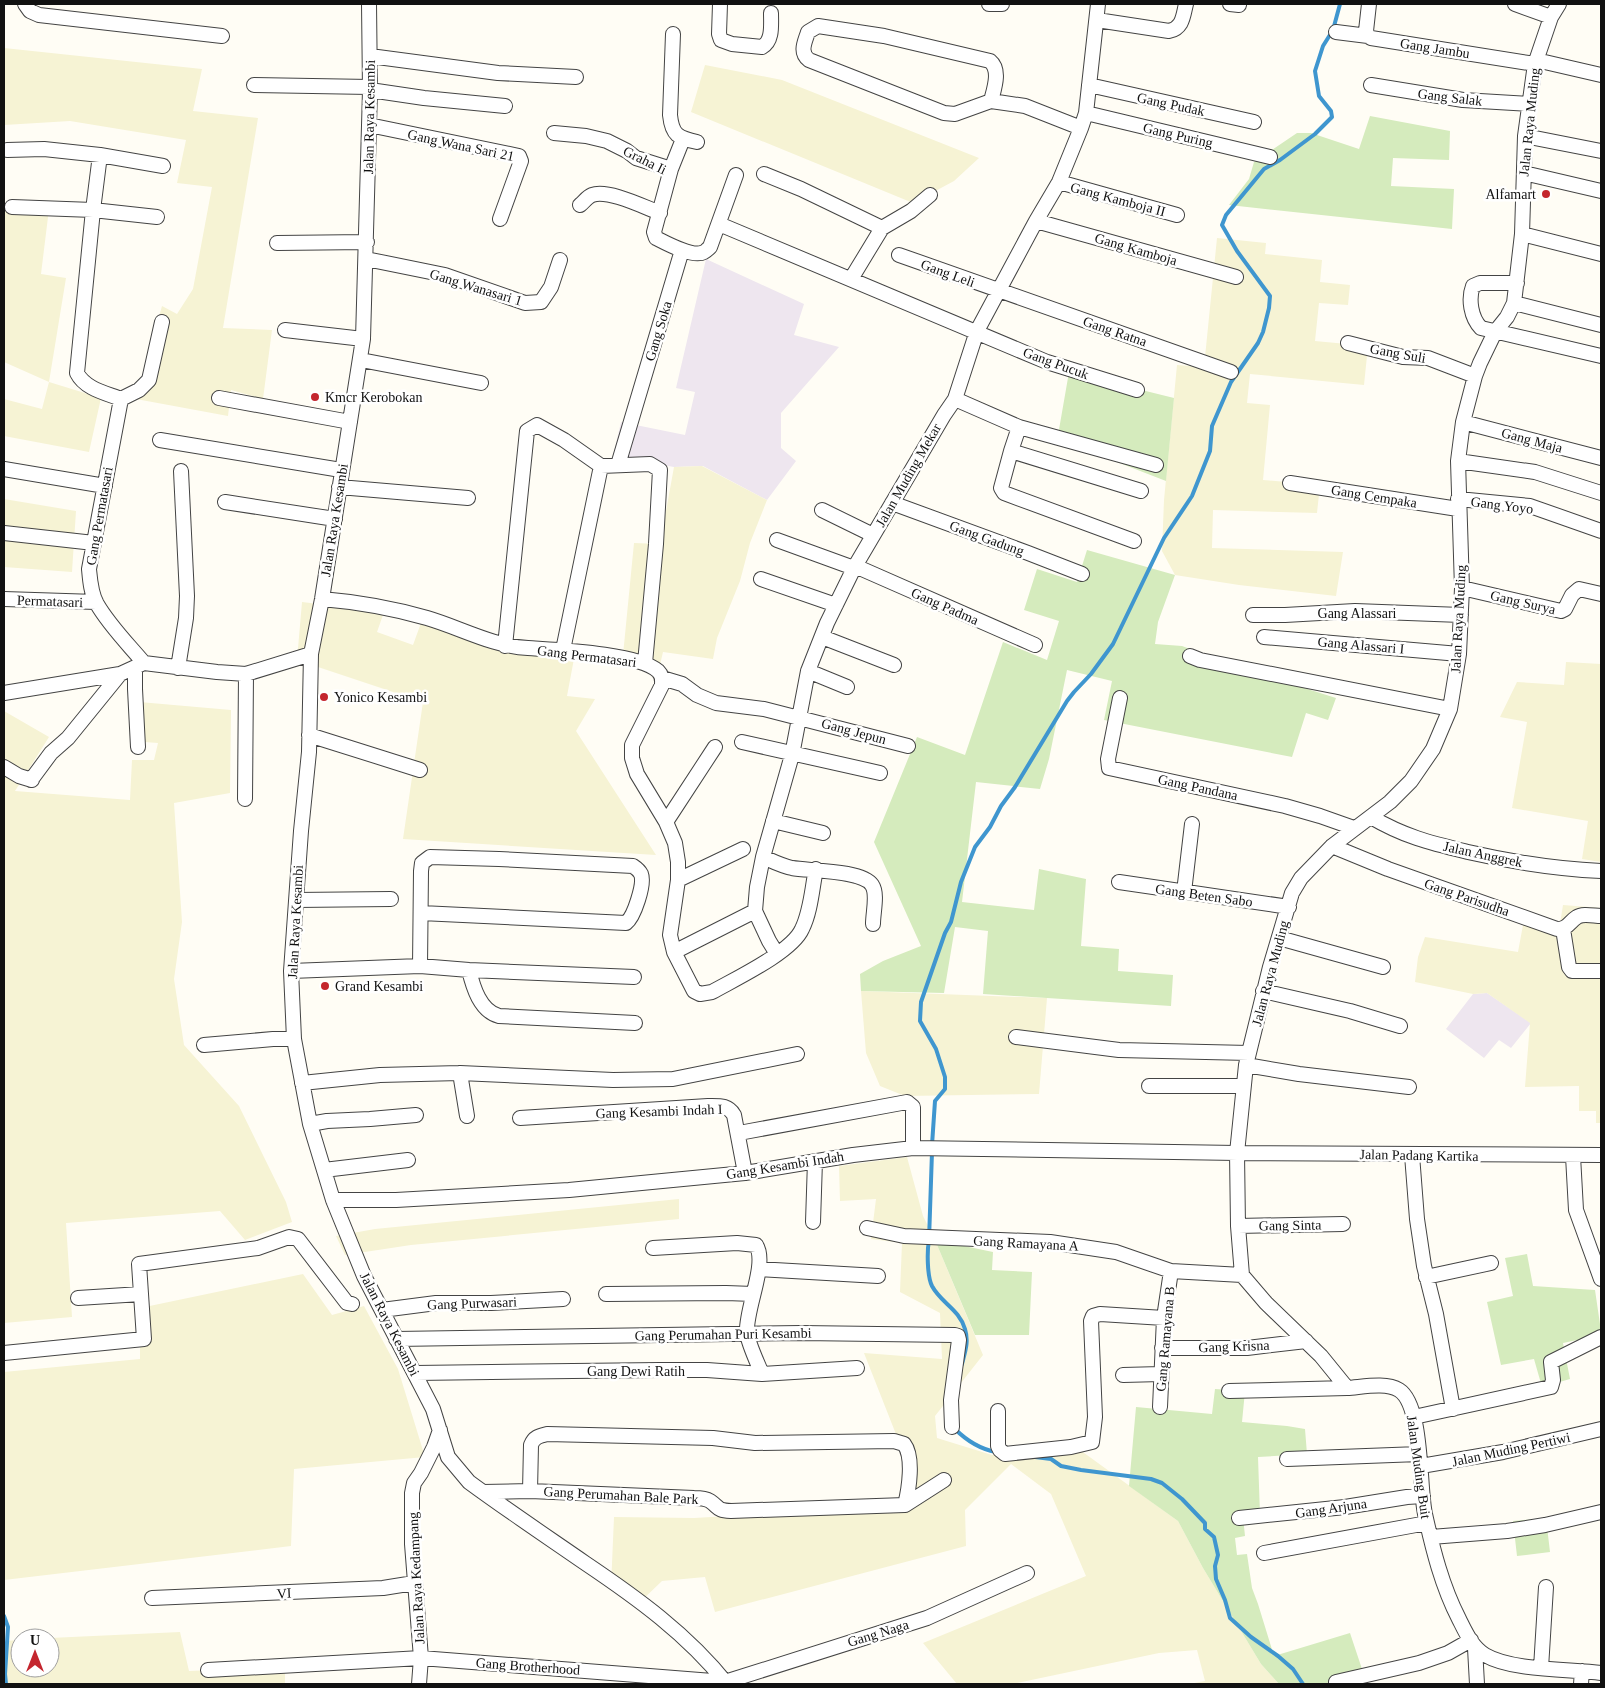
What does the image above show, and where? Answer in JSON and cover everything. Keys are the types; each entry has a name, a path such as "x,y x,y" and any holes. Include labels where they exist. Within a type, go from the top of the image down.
{"street":[{"path":"25,4 30,11 39,15 222,36"},
{"name":"Jalan Raya Kesambi","path":"369,4 370,88 363,339 312,654 309,752 291,971 294,1039 310,1124 333,1200 364,1276 433,1409 448,1457 469,1482 634,1596 667,1622 726,1683"},
{"path":"720,4 719,34 721,40 732,44 766,46 770,40 771,14"},
{"path":"989,4 1002,4"},
{"name":"Jalan Muding Mekar","path":"755,911 763,857 792,755 808,671 854,567 955,399 977,331 1036,220 1059,182 1086,113 1098,4"},
{"path":"1097,20 1169,31 1176,30 1180,25 1186,4"},
{"path":"1368,4 1366,31 1368,36"},
{"path":"1515,4 1551,17"},
{"name":"Jalan Raya Muding","path":"1237,1153 1243,1086 1248,1059 1263,991 1292,893 1301,878 1332,846 1354,828 1372,817 1411,781 1433,749 1450,709 1461,616 1462,588 1458,461 1463,422 1475,376 1490,331 1507,317 1514,304 1522,234 1525,136 1536,62 1551,17 1559,4"},
{"path":"991,101 996,70 994,64 990,62 884,36 818,26 808,32 803,51 804,56 809,60 944,113 955,114 991,101 1025,106 1081,128"},
{"name":"Gang Jambu","path":"1336,32 1536,62 1601,75"},
{"path":"673,34 670,115 672,128 677,136 682,139 697,142"},
{"path":"370,56 498,73 576,77"},
{"path":"254,85 370,88 424,98 505,106"},
{"name":"Gang Pudak","path":"1089,85 1254,122"},
{"name":"Gang Salak","path":"1372,85 1463,100 1530,104"},
{"name":"Gang Puring","path":"1086,113 1270,157"},
{"name":"Gang Wana Sari 21","path":"368,125 519,156 521,160 500,219"},
{"name":"Graha Ii","path":"554,133 586,136 606,141 627,151 636,158 672,170 654,232 656,238 682,250"},
{"path":"1525,136 1601,151"},
{"path":"672,170 682,139"},
{"path":"8,150 44,148 163,166"},
{"path":"100,155 77,374 80,380 85,385 122,399 139,390 149,380 162,322"},
{"path":"1524,173 1601,191"},
{"path":"764,174 801,189 882,228"},
{"path":"682,250 699,254 710,247 736,175"},
{"name":"Gang Kamboja II","path":"1059,182 1177,215"},
{"path":"580,205 593,195 601,195 617,197 660,213"},
{"path":"851,279 882,228 911,211 930,196"},
{"path":"12,207 93,210 157,217"},
{"name":"Gang Kamboja","path":"1036,220 1236,277"},
{"path":"719,224 915,308 977,331"},
{"path":"1522,234 1601,254"},
{"path":"277,243 367,242"},
{"name":"Gang Soka","path":"618,465 682,250"},
{"name":"Gang Leli","path":"899,256 998,291"},
{"name":"Gang Wanasari 1","path":"366,259 445,275 525,304 541,302 550,287 560,260"},
{"path":"1517,283 1480,283 1473,286 1471,300 1476,323 1490,331 1601,356"},
{"name":"Gang Ratna","path":"998,291 1104,326 1231,372"},
{"path":"1514,304 1601,325"},
{"path":"284,330 363,339"},
{"name":"Gang Pucuk","path":"977,331 1047,362 1136,390"},
{"name":"Gang Suli","path":"1348,343 1403,357 1428,358 1475,376"},
{"path":"361,360 481,383"},
{"path":"219,398 350,422"},
{"name":"Gang Permatasari","path":"122,399 89,569 90,582 96,602 139,666"},
{"path":"955,399 1019,427 1156,465"},
{"name":"Gang Maja","path":"1463,422 1601,458"},
{"path":"505,646 527,431 537,425 585,453 601,466 650,464 660,470 656,544 645,664"},
{"path":"1019,427 1001,488 1004,493 1134,541"},
{"path":"160,440 341,470"},
{"path":"1011,451 1141,491"},
{"path":"1458,461 1535,472 1601,493"},
{"path":"563,650 601,466"},
{"path":"4,469 105,486"},
{"path":"178,668 186,618 187,596 181,471"},
{"name":"Gang Cempaka","path":"1290,483 1458,504"},
{"path":"339,487 468,498"},
{"path":"225,502 335,519"},
{"name":"Gang Gadung","path":"892,503 1082,574"},
{"name":"Gang Yoyo","path":"1458,504 1530,506 1601,531"},
{"path":"822,510 873,535"},
{"path":"4,533 94,543"},
{"name":"Gang Padma","path":"776,540 854,567 1035,645"},
{"path":"761,579 836,605"},
{"name":"Gang Surya","path":"1462,588 1561,611 1565,609 1572,594 1577,589 1601,594"},
{"name":"Permatasari","path":"4,599 96,602"},
{"name":"Gang Permatasari","path":"322,599 356,602 402,611 428,618 505,646 563,650 616,657 645,664 659,672 662,678 682,684 697,695 716,703 764,709 799,717"},
{"name":"Gang Alassari","path":"1253,616 1355,611 1461,616"},
{"path":"822,637 894,665"},
{"name":"Gang Alassari I","path":"1264,637 1458,654"},
{"path":"4,693 120,674 139,666 246,674 312,654"},
{"path":"1190,656 1200,660 1450,709"},
{"path":"138,747 139,666"},
{"path":"808,671 847,687"},
{"path":"4,767 19,776 32,780 51,752 68,738 120,674"},
{"path":"245,799 246,674"},
{"path":"662,678 662,685 632,745 632,758 637,774 666,822 675,843 678,880 670,935 674,952 691,987 700,994 712,992 777,954 797,938 807,916 816,869"},
{"name":"Gang Pandana","path":"1120,698 1108,759 1109,768 1285,806 1354,828"},
{"name":"Gang Jepun","path":"799,717 908,746"},
{"path":"309,735 420,770"},
{"path":"742,742 792,755 880,773"},
{"path":"666,822 715,747"},
{"name":"Jalan Anggrek","path":"1372,817 1414,838 1444,846 1520,863 1601,870"},
{"path":"773,821 823,833"},
{"path":"1184,892 1192,824"},
{"name":"Gang Parisudha","path":"1332,846 1388,870 1563,929"},
{"path":"678,880 743,849"},
{"path":"420,966 421,913 422,863 430,857 499,858 633,866 642,875 642,884 638,897 632,915 626,923 421,913"},
{"path":"763,857 791,868 816,869 867,880 874,891 873,924"},
{"name":"Gang Beten Sabo","path":"1119,882 1288,906"},
{"path":"296,900 391,899"},
{"path":"674,952 755,911 777,954"},
{"path":"1601,916 1581,916 1575,918 1563,929 1569,967 1572,971 1601,971"},
{"path":"1279,938 1383,967"},
{"path":"291,971 420,966 634,978"},
{"path":"469,970 472,984 479,998 492,1014 499,1016 635,1024"},
{"path":"1263,991 1400,1026"},
{"path":"1016,1037 1119,1050 1248,1059 1299,1074 1409,1087"},
{"path":"204,1045 294,1039"},
{"path":"302,1083 380,1075 460,1073 623,1080 672,1079 797,1054"},
{"path":"460,1073 467,1116"},
{"path":"1149,1086 1243,1086"},
{"path":"739,1133 907,1102 913,1107 913,1148"},
{"name":"Gang Kesambi Indah I","path":"520,1118 721,1106 731,1109 734,1115 739,1133 745,1173"},
{"path":"310,1124 327,1121 416,1115"},
{"name":"Gang Kesambi Indah","path":"333,1200 396,1200 569,1190 745,1173 815,1161 913,1148 1237,1153"},
{"path":"1237,1153 1238,1226 1242,1275 1266,1303 1321,1356 1347,1388"},
{"name":"Jalan Padang Kartika","path":"1237,1153 1601,1155"},
{"path":"1412,1155 1417,1219 1426,1277 1436,1314 1453,1409"},
{"path":"1573,1156 1576,1210 1600,1274"},
{"path":"324,1170 408,1160"},
{"path":"813,1222 815,1161"},
{"name":"Gang Sinta","path":"1238,1226 1343,1224"},
{"name":"Gang Ramayana A","path":"867,1228 904,1236 1050,1242 1091,1247 1116,1252 1171,1271 1242,1275"},
{"path":"4,1353 144,1339 139,1264 258,1248 289,1237 298,1239 347,1303 352,1304"},
{"path":"653,1248 749,1243 756,1245 759,1249 759,1269 747,1334 762,1374"},
{"path":"1426,1277 1491,1263"},
{"path":"759,1269 878,1276"},
{"name":"Gang Ramayana B","path":"1160,1407 1164,1318 1171,1271"},
{"path":"606,1294 726,1292 753,1294"},
{"path":"78,1298 141,1294"},
{"name":"Gang Purwasari","path":"382,1310 436,1303 492,1303 563,1299"},
{"path":"998,1411 998,1446 1005,1454 1062,1448 1092,1442 1095,1417 1091,1321 1093,1316 1100,1314 1164,1318"},
{"name":"Gang Perumahan Puri Kesambi","path":"396,1339 801,1333 958,1336 951,1400 952,1427"},
{"path":"1414,1417 1551,1387 1553,1380 1551,1362 1601,1337"},
{"name":"Gang Krisna","path":"1162,1348 1248,1348 1306,1341"},
{"name":"Gang Dewi Ratih","path":"415,1374 707,1370 762,1374 857,1368"},
{"path":"1123,1375 1161,1374"},
{"name":"Jalan Muding Buit","path":"1229,1390 1392,1386 1401,1391 1407,1398 1414,1417 1429,1530 1446,1591 1473,1644"},
{"name":"Jalan Muding Pertiwi","path":"1287,1459 1420,1460 1503,1452 1601,1429"},
{"name":"Jalan Raya Kedampang","path":"419,1684 421,1658 414,1583 411,1520 412,1493 414,1483 421,1473 440,1430"},
{"path":"530,1491 531,1445 537,1436 547,1434 720,1438 764,1444 894,1441 904,1444 909,1454 909,1488 905,1505"},
{"path":"421,1473 448,1457"},
{"path":"905,1505 944,1480"},
{"name":"Gang Perumahan Bale Park","path":"483,1492 530,1491 699,1498 710,1501 721,1511 905,1505"},
{"name":"Gang Arjuna","path":"1239,1518 1337,1508 1423,1496"},
{"path":"1264,1554 1429,1530 1507,1531 1545,1525 1601,1512"},
{"name":"Gang Naga","path":"726,1683 927,1618 1027,1573"},
{"name":"VI","path":"152,1598 383,1588 414,1583"},
{"path":"1541,1668 1546,1587"},
{"path":"1473,1644 1487,1656 1502,1661 1581,1677 1601,1673"},
{"path":"1336,1682 1419,1663 1473,1644"},
{"path":"1473,1644 1478,1684"},
{"name":"Gang Brotherhood","path":"208,1670 421,1658 726,1683"}],"shaded area":[{"path":"4,48 202,69 193,111 258,118 223,328 272,330 263,399 231,390 228,416 136,399 162,306 177,314 193,289 212,187 177,183 186,140 70,121 4,125"},
{"path":"705,65 782,80 979,158 954,181 913,203 691,112"},
{"path":"4,209 49,209 41,274 66,278 49,382 4,362"},
{"path":"1217,238 1266,243 1265,254 1322,260 1320,282 1350,285 1348,305 1319,303 1315,341 1368,346 1364,385 1250,374 1247,403 1270,405 1263,480 1320,485 1317,513 1213,510 1212,548 1343,552 1336,596 1239,585 1175,575 1162,551 1164,500 1177,365 1204,367"},
{"path":"706,259 804,304 794,335 839,347 781,413 781,448 796,461 767,500 703,466 674,467 613,456 621,422 685,435 695,392 676,388"},
{"path":"49,382 101,398 89,452 4,436 4,399 42,409"},
{"path":"702,466 767,500 750,543 740,581 717,638 713,659 663,652 659,669 623,655 634,543 660,544 674,467"},
{"path":"4,499 76,511 72,572 4,567"},
{"path":"302,602 384,612 377,632 413,645 421,623 452,634 576,648 567,696 595,699 576,731 656,855 403,839 423,702 297,660"},
{"path":"1566,662 1601,664 1601,862 1582,859 1588,821 1512,808 1527,722 1500,717 1517,682 1564,685"},
{"path":"128,701 231,710 230,793 174,803 182,922 174,979 184,1045 239,1106 286,1202 292,1222 245,1240 220,1211 66,1223 72,1317 4,1323 4,711 49,737 15,791 130,800 132,760 154,760 158,743 131,741"},
{"path":"1563,905 1601,908 1601,1123 1596,1123 1596,1111 1579,1111 1579,1086 1525,1087 1530,1023 1487,993 1473,994 1415,982 1418,957 1425,937 1518,952 1523,925 1559,930"},
{"path":"861,991 1047,998 1039,1094 905,1096 880,1086 866,1053"},
{"path":"1487,993 1531,1023 1511,1048 1499,1040 1484,1058 1446,1029 1473,994"},
{"path":"907,1157 923,1216 935,1240 983,1355 935,1416 937,1438 992,1455 1069,1442 1178,1521 1203,1568 1261,1664 1279,1684 1189,1684 1205,1681 1197,1650 1159,1653 1012,1684 957,1684 923,1643 1086,1576 1051,1494 1011,1464 965,1510 966,1546 715,1612 705,1577 662,1581 638,1604 611,1587 614,1517 694,1518 900,1506 903,1452 864,1353 942,1359 940,1313 900,1292 902,1243 871,1239 876,1199 840,1201 839,1166"},
{"path":"679,1199 679,1219 411,1245 345,1255 336,1236 375,1229"},
{"path":"303,1274 332,1315 364,1306 398,1369 425,1457 294,1469 291,1546 4,1580 4,1372 140,1359 140,1308"},
{"path":"180,1632 189,1671 285,1667 285,1684 4,1684 4,1641 10,1641 10,1678 60,1678 60,1638"}],"green space":[{"path":"1370,116 1450,131 1449,160 1393,158 1391,186 1454,189 1452,229 1229,205 1249,179 1254,162 1297,133 1311,133 1359,149"},
{"path":"1069,372 1174,398 1166,481 1086,450 1057,441"},
{"path":"1087,550 1175,575 1158,622 1155,644 1182,646 1253,672 1336,698 1328,720 1306,713 1292,757 1104,720 1112,681 1067,670 1049,759 1040,789 976,782 962,902 1034,910 1039,869 1086,879 1081,946 1119,949 1118,971 1173,975 1171,1006 983,994 988,931 955,927 944,993 861,991 860,974 883,961 921,946 874,842 917,737 965,755 1003,642 1047,660 1059,621 1024,610 1037,569 1077,582"},
{"path":"935,1240 993,1252 992,1270 1032,1272 1029,1335 975,1335"},
{"path":"1527,1254 1533,1286 1595,1290 1601,1331 1601,1335 1563,1343 1570,1379 1542,1387 1534,1359 1501,1365 1487,1302 1513,1296 1505,1258"},
{"path":"1215,1389 1245,1391 1242,1422 1305,1429 1307,1454 1258,1457 1260,1515 1243,1517 1245,1536 1235,1538 1237,1555 1247,1554 1252,1588 1274,1656 1350,1633 1363,1672 1332,1684 1279,1684 1261,1664 1203,1568 1178,1521 1129,1486 1136,1407 1212,1414"},
{"path":"1546,1518 1550,1552 1517,1556 1513,1521"}],"waterway":[{"path":"932,1145 935,1101 945,1089 945,1077 936,1049 920,1021 921,1002 945,933 951,922 961,882 975,847 990,827 1001,806 1015,787 1067,701 1091,674 1113,644 1164,538 1192,496 1210,451 1212,426 1231,382 1258,343 1263,332 1270,296 1237,251 1222,225 1226,215 1264,169 1280,160 1315,134 1332,117 1331,111 1319,96 1315,71 1323,46 1333,30 1340,4"},
{"path":"932,1152 929,1276 936,1292 959,1316 965,1329 967,1343 962,1364"},
{"path":"955,1429 974,1444 996,1452"},
{"path":"1035,1457 1051,1459 1061,1466 1081,1470 1151,1479 1162,1483 1182,1499 1205,1523 1205,1529 1214,1537 1218,1555 1215,1566 1216,1579 1230,1618 1251,1637 1293,1669 1303,1684"},
{"path":"4,1616 8,1627 6,1684"}],"place":[{"name":"Alfamart","path":"1546,194"},
{"name":"Kmcr Kerobokan","path":"315,397"},
{"name":"Yonico Kesambi","path":"324,697"},
{"name":"Grand Kesambi","path":"325,986"}]}
